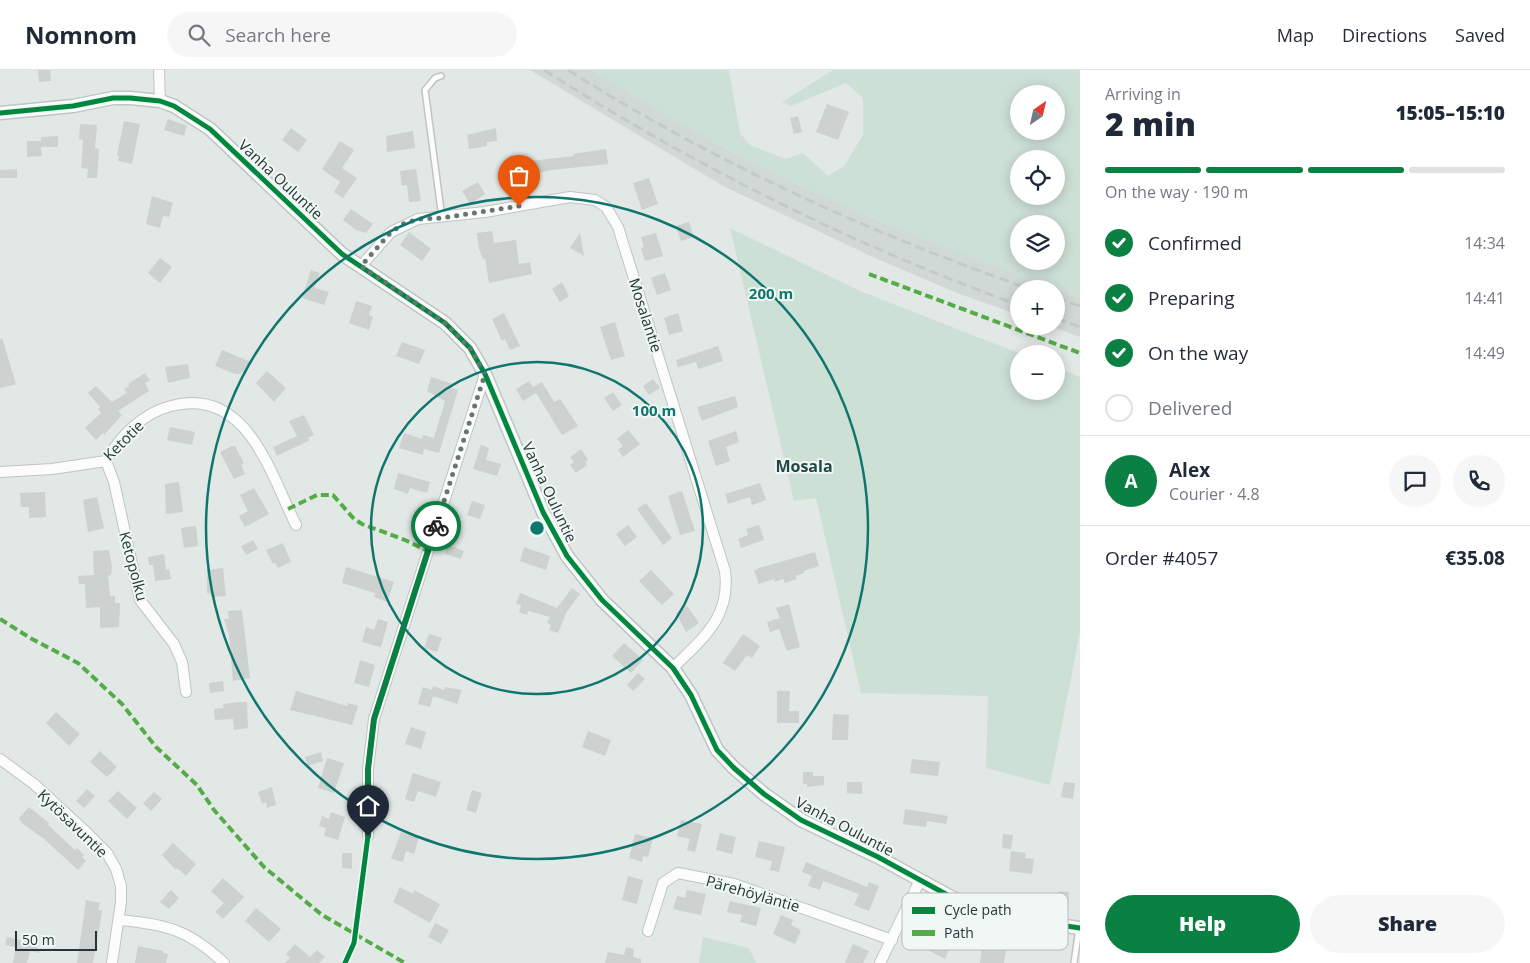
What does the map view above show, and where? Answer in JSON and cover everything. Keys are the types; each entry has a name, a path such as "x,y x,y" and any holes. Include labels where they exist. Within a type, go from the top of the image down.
{"street":[{"path":"159,70 160,101"},
{"name":"Vanha Ouluntie","path":"0,113 73,106 113,98 160,101 185,112 210,129 342,254 445,323 470,348 485,374 543,512 566,556 602,600 673,668 691,695 717,750 734,768 764,794 801,820 947,893"},
{"name":"Mosalantie","path":"361,266 379,243 397,228 418,219 442,218 570,197 594,200 612,215 642,302 726,571 727,595 719,615 706,636 673,668"},
{"path":"368,836 368,769 374,719 485,374"},
{"name":"Ketotie","path":"0,472 52,469 106,461 125,435 142,419 160,408 180,403 201,402 219,407 235,418 249,432 296,525"},
{"name":"Ketopolku","path":"106,461 114,482 140,600 174,644 182,662 186,692"},
{"name":"Kytösavuntie","path":"0,758 34,784 107,854 116,869 121,886 119,920 112,963"},
{"name":"Pärehöyläntie","path":"648,931 663,883 678,873 734,884 892,940"},
{"path":"914,893 920,880"},
{"path":"880,963 902,919"},
{"path":"119,920 151,923 186,934 224,963"}],"lane":[{"path":"441,76 435,78 425,90 442,218"},
{"path":"1074,963 1080,928"}],"shaded area":[{"path":"530,70 591,70 729,151 879,221 1033,280 1010,280 1010,312 957,293 875,258 723,186"},
{"path":"1065,292 1080,298 1080,337 1065,332"}],"green space":[{"path":"591,70 729,70 740,133 750,145 786,159 803,153 828,176 844,166 863,135 863,98 846,83 791,106 782,102 833,70 1080,70 1080,298 1065,292 1065,280 1032,280 857,212 770,172 676,121"},
{"path":"730,228 860,291 1010,350 1010,400 1065,400 1065,371 1080,377 1080,632 1050,785 986,768 988,696 861,693 816,498 794,501"},
{"path":"703,937 749,948 756,963 699,963"}],"building":[{"path":"38,70 50,70 51,81 39,82"},
{"path":"827,104 849,112 838,140 816,132"},
{"path":"798,116 802,132 794,134 790,118"},
{"path":"168,119 187,126 184,136 164,130"},
{"path":"124,121 140,124 132,164 118,161 119,156 117,155"},
{"path":"80,124 97,125 95,148 99,149 97,178 87,178 88,169 81,168 83,140 79,139"},
{"path":"291,128 307,140 298,152 282,140"},
{"path":"496,128 497,141 487,142 487,146 469,149 467,135"},
{"path":"413,131 415,148 387,152 386,136"},
{"path":"58,136 58,147 41,147 42,156 27,157 27,141 41,141 41,137"},
{"path":"340,141 354,150 342,168 357,178 343,198 334,192 340,182 322,169"},
{"path":"606,149 608,164 552,170 537,173 538,178 524,179 521,162 574,156 573,154"},
{"path":"17,169 17,178 0,178 0,170"},
{"path":"416,169 421,201 409,202 407,185 402,186 400,171"},
{"path":"649,178 658,204 642,210 633,183"},
{"path":"478,182 485,194 470,204 462,191"},
{"path":"152,196 173,203 169,217 163,216 160,228 146,224"},
{"path":"351,209 373,224 366,233 356,230 343,220"},
{"path":"689,222 694,237 681,241 676,226"},
{"path":"492,231 494,243 516,240 519,264 530,262 532,274 489,283 485,258 483,259 479,249 477,233"},
{"path":"409,232 431,249 422,261 400,245"},
{"path":"580,233 584,256 570,248"},
{"path":"656,233 663,256 645,261 641,248 644,247 641,237"},
{"path":"160,258 172,267 160,283 148,273"},
{"path":"311,270 320,273 315,288 329,292 324,305 302,298"},
{"path":"665,273 671,290 657,295 651,278"},
{"path":"562,282 569,296 560,302 552,289"},
{"path":"356,301 372,306 369,315 373,317 369,330 349,323"},
{"path":"504,313 520,346 510,350 505,339 502,341 492,319"},
{"path":"678,313 683,331 669,335 664,318"},
{"path":"615,322 625,356 611,360 600,327"},
{"path":"2,338 16,384 0,388 0,339"},
{"path":"402,342 425,350 419,364 396,356"},
{"path":"718,346 723,361 698,369 696,362 678,367 676,360"},
{"path":"222,350 251,362 246,374 242,371 241,374 235,374 215,366"},
{"path":"188,364 190,378 168,383 165,367"},
{"path":"267,371 286,388 274,402 256,383"},
{"path":"145,373 150,380 145,383 149,391 118,411 122,415 104,435 103,433 96,440 85,428 101,413 98,409 100,407 88,393 96,386 112,402 127,393 124,389 130,386 128,384"},
{"path":"431,377 453,384 451,388 458,390 439,453 424,449 423,455 399,448 404,433 422,439 423,435 434,438 445,401 427,391"},
{"path":"653,379 660,388 649,395 643,386"},
{"path":"529,381 533,387 542,382 554,402 560,399 578,426 562,435 536,393 523,401 516,389"},
{"path":"613,392 622,405 613,411 604,398"},
{"path":"735,396 738,407 702,421 697,407"},
{"path":"304,415 314,435 308,438 310,440 277,456 273,447 297,436 289,421"},
{"path":"170,427 195,432 192,445 167,440"},
{"path":"628,430 640,444 623,457 618,450 623,446 617,439"},
{"path":"736,431 739,442 726,447 730,461 716,466 708,441"},
{"path":"481,445 489,448 486,460 501,464 497,476 473,469"},
{"path":"235,446 244,463 241,465 245,474 234,479 220,452"},
{"path":"581,449 588,460 585,462 587,465 576,473 570,465 574,462 570,457"},
{"path":"398,473 430,482 427,493 410,488 408,494 394,489"},
{"path":"179,482 183,512 166,514 165,484"},
{"path":"760,483 766,500 752,505 750,497 728,504 725,494"},
{"path":"254,488 269,514 245,527 239,516 248,511 240,495"},
{"path":"682,491 695,531 680,535 668,496"},
{"path":"45,492 46,517 29,518 29,507 21,507 20,493"},
{"path":"97,497 104,528 88,532 83,500"},
{"path":"472,501 485,505 480,519 467,515"},
{"path":"646,503 672,538 663,545 637,509"},
{"path":"628,525 637,537 625,546 616,534"},
{"path":"759,525 764,540 741,548 738,539 748,535 746,529"},
{"path":"196,526 198,546 184,548 181,528"},
{"path":"253,540 258,549 246,555 241,546"},
{"path":"283,543 291,562 278,568 275,563 273,564 266,550"},
{"path":"448,545 464,551 461,559 445,554"},
{"path":"524,547 550,556 546,570 520,561"},
{"path":"109,550 112,567 111,575 108,576 110,596 115,596 115,603 120,603 119,627 100,628 100,607 86,608 85,584 79,584 78,576 94,575 93,551"},
{"path":"815,552 819,566 795,576 797,579 785,583 783,579 775,582 774,579 759,584 754,571 759,568"},
{"path":"164,554 166,570 169,569 171,579 155,581 153,565 149,565 148,557"},
{"path":"346,567 394,582 387,602 374,597 375,593 342,583"},
{"path":"223,568 226,596 211,597 210,593 207,593 207,570"},
{"path":"651,570 674,594 662,605 639,581"},
{"path":"572,588 580,594 566,613 558,633 549,630 551,625 547,623 550,617 528,611 527,615 519,612 521,605 516,604 520,593 557,608"},
{"path":"789,604 800,647 787,651 779,629 770,632 767,622 780,618 776,608"},
{"path":"687,606 699,623 686,632 676,613"},
{"path":"242,610 250,678 233,681 229,635 224,619 229,619 228,611"},
{"path":"378,619 388,622 381,647 362,642 366,627 374,630"},
{"path":"429,634 442,638 437,652 424,648"},
{"path":"743,634 760,646 752,658 747,655 735,671 723,663"},
{"path":"624,643 643,660 631,673 612,656"},
{"path":"360,660 375,665 369,687 354,683"},
{"path":"638,673 645,679 633,691 627,685"},
{"path":"223,681 224,691 210,693 209,683"},
{"path":"433,686 444,690 445,687 462,690 457,704 433,696 430,707 418,704 423,687 432,690"},
{"path":"296,691 347,706 348,703 358,706 352,725 290,710"},
{"path":"777,691 790,691 789,711 799,711 799,723 777,723"},
{"path":"247,702 248,728 234,730 233,719 215,720 214,709 224,708 223,704"},
{"path":"56,712 80,734 69,746 46,723"},
{"path":"833,714 849,715 848,740 832,740"},
{"path":"411,727 426,732 421,749 405,744"},
{"path":"588,731 611,740 605,756 582,747"},
{"path":"100,751 117,767 107,777 90,762"},
{"path":"321,752 323,761 308,766 305,757"},
{"path":"327,758 344,763 334,793 318,788"},
{"path":"912,759 940,762 938,776 910,773"},
{"path":"803,772 813,772 813,776 824,776 824,785 807,787 807,784 803,784"},
{"path":"413,773 441,782 436,797 418,791 414,802 405,799"},
{"path":"847,782 862,782 862,794 847,793"},
{"path":"1064,782 1075,783 1073,799 1061,797"},
{"path":"272,787 276,805 267,808 266,802 262,804 258,792"},
{"path":"87,789 95,796 84,808 76,801"},
{"path":"472,790 482,793 476,813 466,810"},
{"path":"118,791 137,808 127,819 108,801"},
{"path":"154,792 162,799 151,811 143,803"},
{"path":"29,807 49,823 48,825 75,850 77,848 84,855 82,857 86,861 78,870 44,839 22,823 19,818"},
{"path":"905,809 948,816 946,824 927,821 926,827 903,824"},
{"path":"331,812 345,817 338,840 324,836 326,828 319,826 322,816 329,819"},
{"path":"681,820 702,824 695,852 687,850 690,839 677,836"},
{"path":"401,832 419,837 414,854 406,851 403,862 391,859"},
{"path":"720,833 736,837 732,854 716,850"},
{"path":"635,834 653,838 648,857 643,856 642,862 629,858"},
{"path":"1003,834 1013,835 1011,849 1002,848"},
{"path":"759,841 785,847 779,872 770,870 772,861 755,857"},
{"path":"173,843 196,864 186,876 177,868 176,870 162,855"},
{"path":"1011,851 1026,853 1025,858 1034,859 1032,874 1009,871"},
{"path":"342,853 352,853 352,869 342,868"},
{"path":"806,862 867,887 869,882 879,886 869,911 854,905 859,894 823,881 820,890 808,886 812,876 802,872"},
{"path":"628,876 643,880 637,904 622,900"},
{"path":"223,878 244,897 223,919 215,912 224,903 211,891"},
{"path":"400,887 413,894 414,890 440,904 430,923 393,902"},
{"path":"171,890 179,898 169,909 160,902"},
{"path":"687,890 706,894 701,915 673,909 677,896 685,898"},
{"path":"1059,891 1069,892 1068,907 1068,893 1059,893"},
{"path":"86,900 100,903 98,910 102,910 101,918 93,963 77,963"},
{"path":"730,901 761,908 756,926 740,922 742,915 727,912"},
{"path":"256,908 281,929 269,942 245,921"},
{"path":"781,915 793,920 791,925 801,930 795,944 773,934"},
{"path":"435,923 449,930 441,944 428,937"},
{"path":"7,937 30,942 34,940 40,953 30,951 27,963 13,963 16,947 5,945"},
{"path":"295,944 310,957 317,950 325,957 319,963 285,963 290,958 286,954"},
{"path":"853,944 869,951 863,963 845,963"},
{"path":"138,946 163,951 163,953 168,954 166,963 135,963"},
{"path":"626,947 634,949 633,957 641,959 641,963 605,963 608,952 624,955"},
{"path":"928,950 949,950 945,959"},
{"path":"981,950 1006,950 1004,963 980,963"}],"railway":[{"path":"544,70 658,138 775,201 895,256 1010,302"},
{"path":"568,70 678,135 793,193 910,244 1010,282"},
{"path":"1065,301 1080,306"},
{"path":"1065,321 1080,327"}],"marked path":[{"path":"869,274 1080,353"},
{"path":"288,509 317,495 333,495 354,519 362,524 428,551"},
{"path":"0,619 32,639 78,663 122,704 156,747 197,785 214,810 264,867 322,915 405,963"}],"cycle path":[{"path":"0,113 73,106 113,98 160,101 174,106 210,129 342,254 445,323 470,348 485,374 543,512 567,556 602,600 673,668 691,695 717,750 734,768 764,794 801,820 878,857 944,893"},
{"path":"345,963 354,943 368,836"},
{"path":"1068,926 1080,928"}],"way so far":[{"path":"436,526 472,407 485,374 470,348 445,323 361,266 379,243 403,224 418,219 442,218 519,206"}],"district":[{"name":"Mosala","path":"804,466"}],"route":[{"path":"368,836 369,745 374,719 390,664 408,615 436,526"}]}
